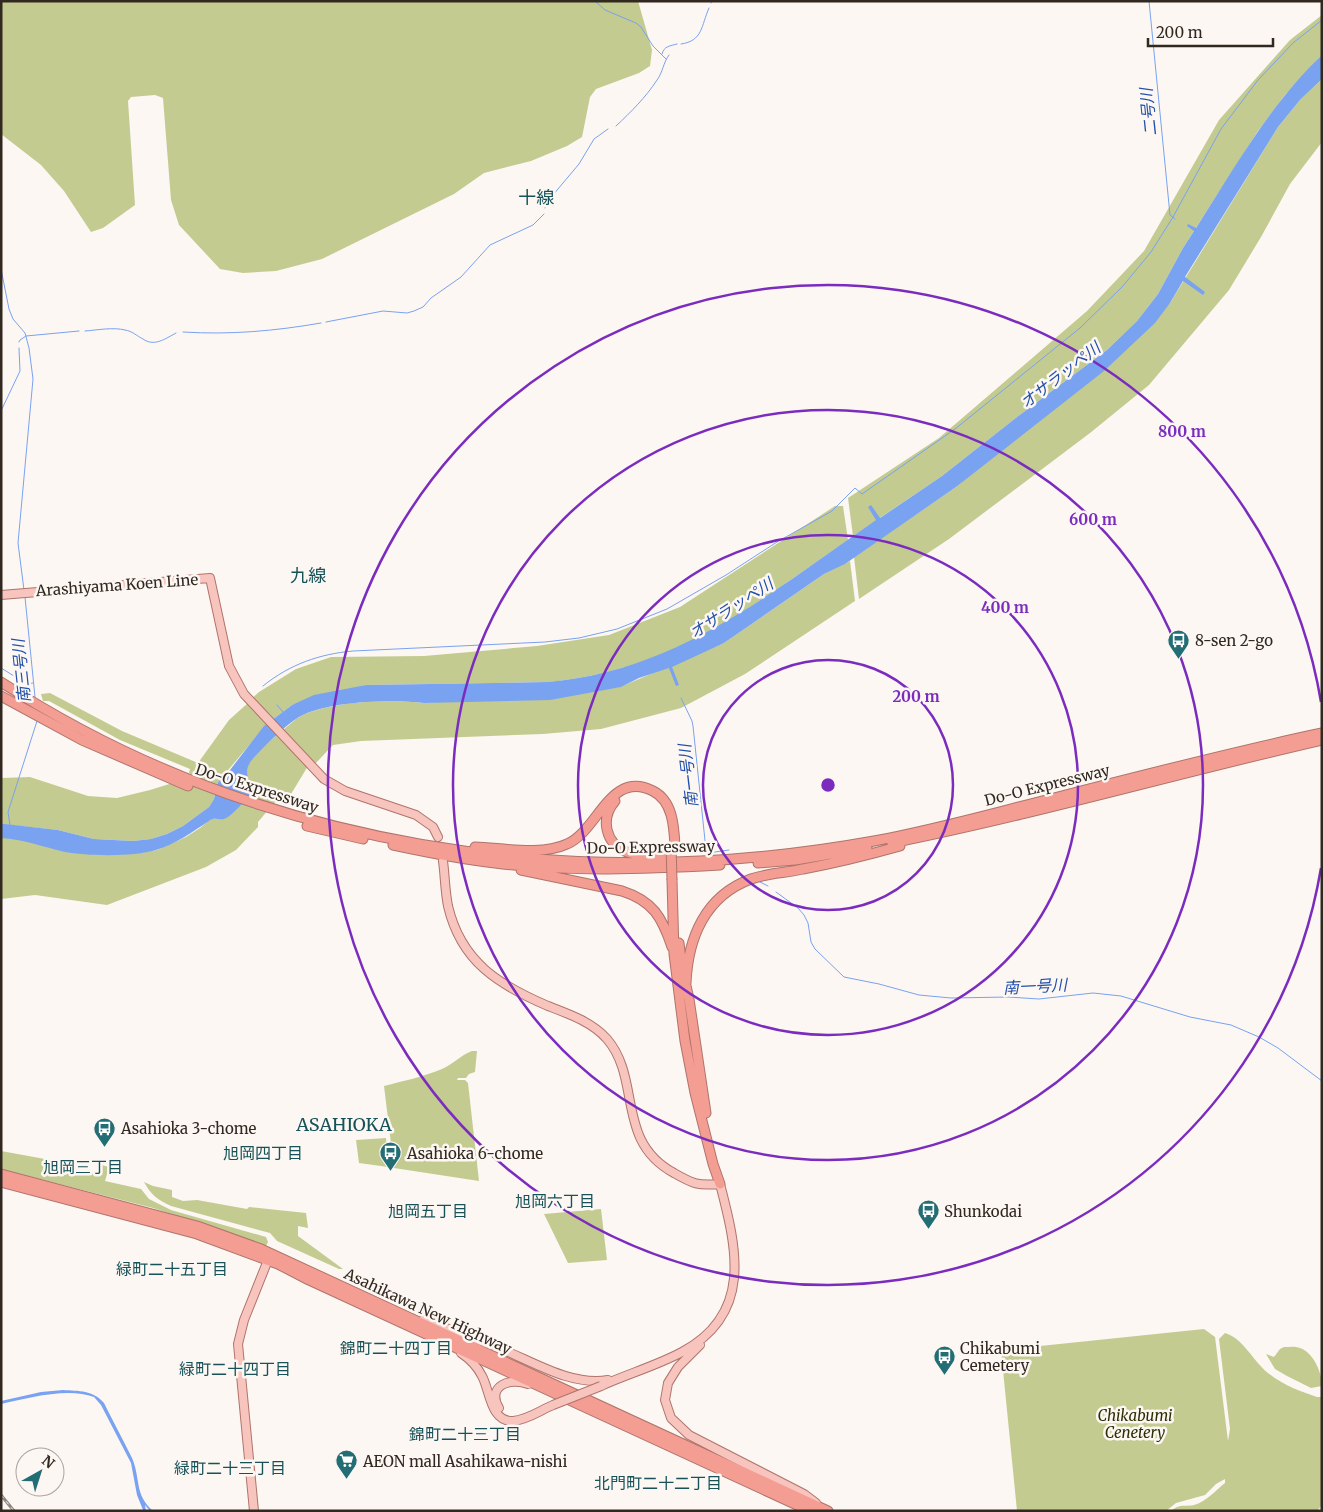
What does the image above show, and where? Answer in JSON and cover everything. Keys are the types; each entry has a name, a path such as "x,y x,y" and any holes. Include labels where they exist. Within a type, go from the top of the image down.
{"highway":[{"name":"Do-O Expressway","path":"1,682 46,710 184,782"},
{"name":"Do-O Expressway","path":"1,696 47,722 117,756 184,782 329,832 438,854 495,863 586,868 666,868 795,860 943,833 1322,740"},
{"name":"Do-O Expressway","path":"270,811 380,838 495,855 585,862 664,862 738,859 794,854 875,841 943,826 1216,756 1322,733"},
{"path":"423,844 540,850 555,848 578,838 613,795 623,789 635,787 653,791 663,799 671,815 674,880 674,954 684,1034 695,1094 720,1184"},
{"path":"673,846 665,810 650,795 641,792 629,793 618,798 611,806 606,820 607,832 620,849 638,855 701,860"},
{"path":"686,983 689,950 697,928 716,902 735,887 760,876 859,858 943,833"},
{"path":"495,863 622,891 635,896 658,914 666,928 674,954"},
{"path":"674,880 682,968 702,1078 704,1103 719,1170 720,1184"},
{"name":"Asahikawa New Highway","path":"1,1174 230,1236 403,1318 826,1510"},
{"name":"Asahikawa New Highway","path":"1,1182 197,1234 269,1256"},
{"name":"Asahikawa New Highway","path":"403,1318 810,1511"}],"main road":[{"name":"Arashiyama Koen Line","path":"1,595 210,578 229,666 244,694 258,710 318,773 331,784 416,814 433,827 438,837"},
{"path":"443,861 448,904 455,928 465,946 478,963 511,989 596,1028 615,1049 621,1062 634,1122 639,1136 649,1153 670,1171 694,1184 703,1186 720,1184 734,1243 735,1276 729,1303 724,1313 711,1331 672,1374 666,1390 665,1400 671,1418 688,1435 804,1494 826,1510"},
{"path":"254,1511 238,1344 244,1320 269,1256"},
{"path":"403,1318 418,1334 458,1351 473,1362 483,1376 492,1406 502,1417 514,1421 523,1419 600,1384 680,1353 697,1343 711,1331"},
{"path":"403,1318 452,1329 557,1373 600,1384"},
{"path":"533,1414 512,1417 504,1414 499,1409 495,1399 497,1391 506,1382 523,1382 581,1404"}],"green space":[{"path":"1,1 638,1 652,50 650,66 639,73 596,89 590,97 582,137 567,146 531,161 484,173 454,194 322,259 276,271 243,273 220,269 179,225 171,200 163,98 155,95 131,97 128,101 135,205 103,228 91,232 64,191 41,165 1,134"},
{"path":"1322,15 1322,55 1285,95 1258,131 1183,248 1158,294 1137,321 1107,350 942,476 853,536 848,498 939,438 1087,311 1144,251 1219,120 1290,40"},
{"path":"1322,79 1322,142 1290,184 1229,290 1149,385 1090,433 949,539 859,599 854,557 956,487 1170,303 1278,127 1300,100"},
{"path":"835,506 843,506 848,540 724,624 668,652 629,666 589,676 548,682 366,685 292,705 272,720 251,699 296,669 331,657 424,656 537,646 609,635 680,607"},
{"path":"850,561 855,601 745,674 681,708 601,729 543,734 361,741 333,745 315,764 282,731 301,716 344,704 378,701 424,703 620,687 724,643 824,574"},
{"path":"50,693 122,731 198,763 229,720 248,703 267,724 218,782 214,799 209,807 183,826 167,834 151,839 133,841 94,839 58,830 1,824 1,778 30,777 88,796 117,798 195,776 189,773 190,769 120,740 49,701 43,701 41,694"},
{"path":"278,734 308,766 288,799 282,798 274,803 258,822 258,827 236,850 206,867 107,905 35,895 1,899 1,838 16,838 67,852 92,854 140,853 157,850 186,837 211,819 225,818 233,812 253,789 246,775 247,766 259,751"},
{"path":"472,1051 477,1051 475,1072 469,1074 466,1078 458,1078 457,1080 465,1080 468,1083 479,1181 394,1168 384,1086 442,1069"},
{"path":"386,1138 388,1167 359,1163 356,1140"},
{"path":"1,1151 45,1159 44,1168 56,1171 58,1160 67,1162 68,1169 96,1173 98,1164 109,1167 105,1181 141,1189 149,1199 171,1210 266,1237 268,1242 266,1246 153,1208 1,1169"},
{"path":"144,1182 172,1190 172,1197 183,1201 197,1200 247,1209 249,1207 306,1213 308,1228 298,1226 298,1236 343,1269 339,1269 277,1241 270,1233 171,1206 155,1197"},
{"path":"601,1209 607,1260 568,1263 544,1214"},
{"name":"Chikabumi Cenetery","path":"1204,1329 1215,1337 1228,1441 1230,1429 1219,1339 1225,1333 1243,1345 1263,1368 1274,1377 1298,1390 1322,1397 1322,1505 1317,1511 1171,1511 1180,1506 1194,1505 1203,1501 1225,1483 1225,1479 1216,1484 1205,1495 1176,1503 1166,1511 1017,1511 1001,1350"},
{"path":"1284,1347 1298,1347 1309,1354 1319,1370 1322,1386 1311,1388 1275,1369 1266,1354 1274,1357"}],"water":[{"path":"1322,55 1322,79 1300,100 1278,127 1185,277 1205,292 1203,295 1183,281 1155,323 1104,371 956,487 845,564 824,574 724,643 672,667 679,685 676,686 669,668 639,678 621,687 550,700 424,703 378,701 342,704 299,717 279,732 256,755 249,764 247,772 253,789 232,814 224,819 211,820 184,837 156,850 136,854 85,854 65,852 1,838 1,824 58,830 94,839 133,841 151,839 167,834 183,826 209,807 214,799 218,782 230,770 264,726 292,705 314,695 366,685 548,682 595,675 640,662 682,645 722,624 800,574 876,520 868,507 871,505 880,518 942,476 1107,350 1137,321 1158,294 1194,231 1187,226 1188,224 1196,228 1269,116 1303,74"},
{"path":"63,1390 90,1393 104,1403 132,1458 143,1499 153,1511 150,1511 145,1505 146,1511 143,1510 137,1495 131,1463 101,1405 94,1397 84,1394 60,1393 1,1404 1,1401 41,1392"}],"waterway":[{"path":"595,1 605,10 641,27 653,46 666,59"},
{"name":"二号川","path":"1149,1 1170,215 1175,219"},
{"path":"681,44 694,40 700,32 709,8"},
{"path":"263,686 273,678 306,661 341,652 545,642 579,638 617,629 667,609 726,575 777,542 832,511 855,488 862,494 955,429 1080,328 1122,287 1151,252 1173,217 1221,129 1258,80 1293,43 1322,20"},
{"path":"662,54 666,48 677,44"},
{"path":"616,126 653,86 669,55"},
{"path":"545,208 547,202 579,164 594,139 608,129"},
{"path":"326,322 383,311 407,313 423,307 431,298 461,277 490,245 533,225 544,214"},
{"name":"南三号川","path":"1,269 9,309 13,319 25,333 33,379 18,543 24,590"},
{"path":"183,332 252,332 321,323"},
{"path":"85,331 120,329 130,331 151,342 160,341 176,333"},
{"path":"19,342 26,336 79,331"},
{"path":"1,411 20,371 19,348"},
{"name":"南三号川","path":"25,597 35,697"},
{"path":"1,668 27,684 33,683"},
{"name":"南一号川","path":"681,698 693,726 706,850 708,853 729,850"},
{"path":"277,705 283,712"},
{"name":"南三号川","path":"10,825 8,812 37,721"},
{"name":"南一号川","path":"758,881 768,886"},
{"name":"南一号川","path":"776,892 798,908 804,915 808,923 811,942 815,949 844,977 919,995 951,998 1008,997 1039,999 1093,993 1121,996 1190,1017 1231,1025 1259,1037 1278,1048 1322,1081"}],"railway":[{"path":"1,1495 14,1511"}],"place":[{"name":"8-sen 2-go","path":"1179,659"},
{"name":"Asahioka 3-chome","path":"105,1147"},
{"name":"Asahioka 6-chome","path":"391,1172"},
{"name":"Shunkodai","path":"928,1230"},
{"name":"Chikabumi Cemetery","path":"944,1376"},
{"name":"AEON mall Asahikawa-nishi","path":"347,1480"}],"district":[{"name":"十線","path":"536,197"},
{"name":"九線","path":"308,575"},
{"name":"ASAHIOKA","path":"344,1124"},
{"name":"旭岡四丁目","path":"263,1153"},
{"name":"旭岡三丁目","path":"83,1167"},
{"name":"旭岡六丁目","path":"555,1201"},
{"name":"旭岡五丁目","path":"428,1211"},
{"name":"緑町二十五丁目","path":"172,1269"},
{"name":"錦町二十四丁目","path":"396,1348"},
{"name":"緑町二十四丁目","path":"235,1369"},
{"name":"錦町二十三丁目","path":"465,1434"},
{"name":"緑町二十三丁目","path":"230,1468"},
{"name":"北門町二十二丁目","path":"658,1483"}],"water label":[{"name":"オサラッペ川","path":"1060,375"},
{"name":"オサラッペ川","path":"731,608"}]}
